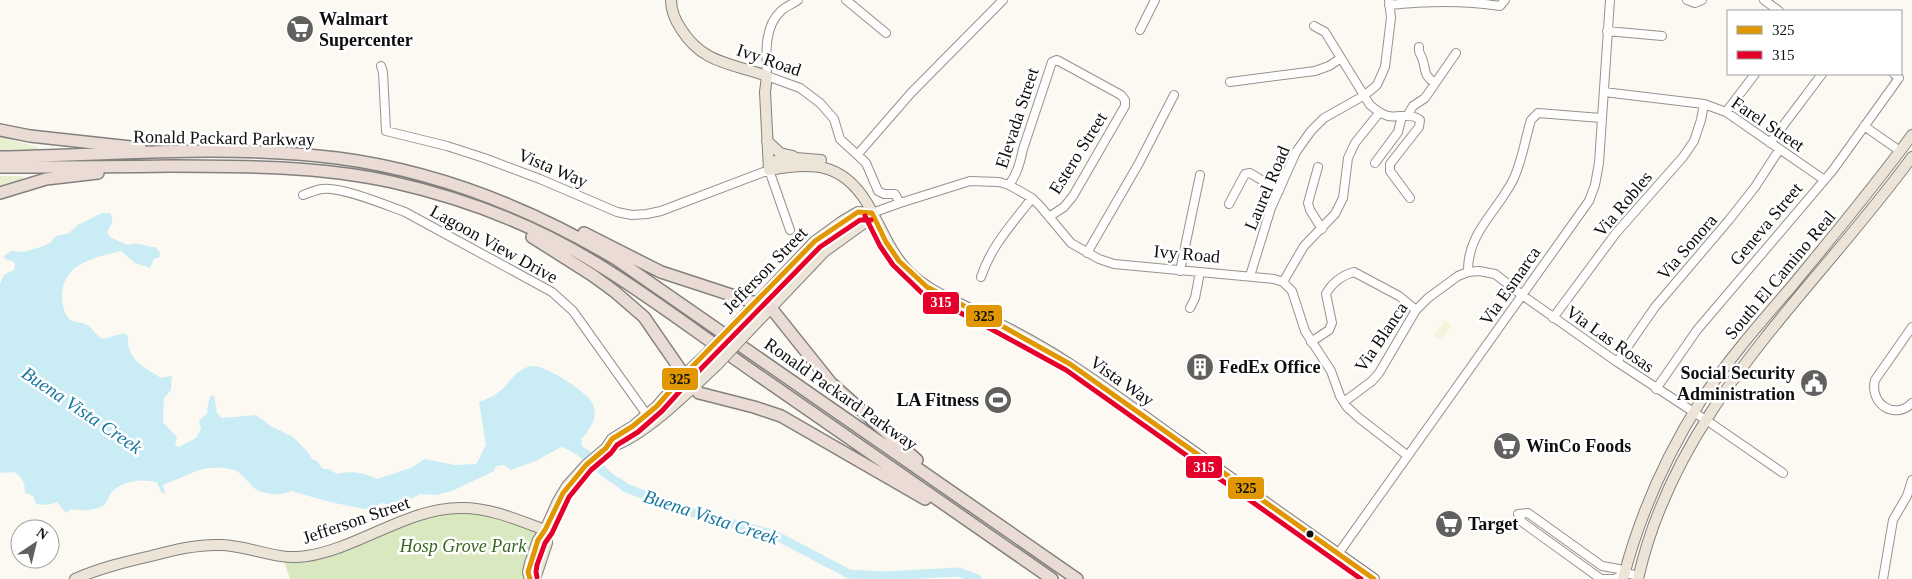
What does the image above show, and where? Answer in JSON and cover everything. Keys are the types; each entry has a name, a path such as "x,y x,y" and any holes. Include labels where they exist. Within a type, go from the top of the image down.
{"highway":[{"path":"0,130 30,136 130,146 154,152"},
{"name":"Ronald Packard Parkway","path":"0,157 88,156 154,152 245,152 338,158 421,175 523,209 616,259 1077,579"},
{"path":"0,194 46,179 146,166"},
{"name":"Ronald Packard Parkway","path":"0,168 259,166 333,172 393,182 446,196 483,209 549,237 628,283 717,347 1052,579"},
{"path":"483,209 567,258 614,291 644,317 684,375 699,393 754,407 796,424 1001,544"},
{"path":"523,209 597,239 661,272 771,308 843,394 903,448 996,524"}],"main road":[{"name":"Ivy Road","path":"671,0 676,20 691,43 700,52 767,76"},
{"path":"767,76 765,92 769,170"},
{"name":"South El Camino Real","path":"1624,576 1652,495 1668,460 1694,413 1732,358 1860,204 1912,134"},
{"path":"768,141 780,153 796,158"},
{"path":"1877,204 1876,195 1901,159 1900,151"},
{"name":"South El Camino Real","path":"1638,577 1663,499 1705,420 1734,376 1756,348 1877,204 1912,157"},
{"name":"Vista Way","path":"769,170 776,161 796,158 815,159 840,165 861,184 866,193 867,202"},
{"name":"Vista Way","path":"769,170 797,165 809,165 835,170 853,184 867,202 886,242 899,261 927,287 1070,364 1374,579"},
{"name":"Jefferson Street","path":"75,579 116,564 202,545 223,544 285,558 307,556 328,551 423,514 443,509 462,508 486,511 507,516 545,530 562,493 579,473 606,448 612,439 647,415 815,241 858,212 872,213"},
{"name":"Jefferson Street","path":"606,448 616,446 675,405 718,364 824,252 863,224 872,213"},
{"path":"530,579 528,572 530,563 538,540 545,530"},
{"path":"535,579 547,543 545,530"}],"street":[{"path":"767,76 768,35 772,23 779,12 798,0"},
{"path":"846,0 886,33"},
{"path":"858,154 911,93 1003,0"},
{"path":"1140,30 1155,0"},
{"path":"1389,2 1451,1 1476,2 1500,6 1505,0"},
{"name":"Via Esmarca","path":"1338,554 1589,201 1595,185 1599,163 1610,0"},
{"path":"1687,0 1695,3 1702,0"},
{"path":"1764,0 1778,10"},
{"name":"Laurel Road","path":"1250,276 1271,208 1296,152 1311,131 1324,118 1365,96 1377,85 1384,67 1391,18 1389,2"},
{"path":"1314,26 1324,32 1370,106 1380,113 1389,116 1415,116 1420,120 1419,127 1390,164 1390,171 1410,198"},
{"path":"1607,31 1662,36"},
{"path":"1419,46 1424,72 1435,83"},
{"path":"1374,163 1398,132 1405,116 1413,106 1425,98 1456,53"},
{"path":"1230,82 1316,71 1329,66 1341,58"},
{"name":"Elevada Street","path":"1010,185 1018,168 1052,62 1057,60 1121,95 1125,100"},
{"name":"Vista Way","path":"381,66 383,72 386,131 484,158 540,179 617,212 632,215 661,211 769,170"},
{"path":"1726,112 1754,75"},
{"path":"1770,142 1821,75"},
{"name":"Ivy Road","path":"767,76 794,85 812,96 834,119 840,139 858,154 869,167 878,192 895,194 900,202"},
{"name":"Geneva Street","path":"1656,389 1697,330 1823,179 1833,170 1896,76"},
{"name":"Farel Street","path":"1604,92 1704,104 1726,112 1823,179"},
{"path":"1087,253 1174,96"},
{"name":"Estero Street","path":"1049,217 1064,207 1073,196 1125,106 1125,100"},
{"name":"Via Robles","path":"1554,318 1616,233 1688,149 1696,134 1704,104"},
{"path":"1380,113 1355,143 1348,158 1343,198 1335,214 1304,246 1283,282 1292,291 1305,331 1331,371 1344,402 1359,418 1408,456"},
{"path":"1468,272 1468,260 1476,234 1513,181 1531,120 1534,116 1538,113 1601,118"},
{"path":"1864,126 1900,151"},
{"name":"Via Sonora","path":"1617,362 1655,307 1756,187 1779,150"},
{"path":"1318,167 1308,202 1310,210 1322,229"},
{"path":"769,170 790,230"},
{"path":"1229,204 1245,174 1250,173 1279,191"},
{"path":"1180,271 1200,174"},
{"name":"Ivy Road","path":"872,213 900,202 970,181 1010,185 1032,198 1065,239 1087,253 1114,264 1274,278 1283,282"},
{"name":"Lagoon View Drive","path":"303,195 322,188 340,191 398,209 552,292 572,311 647,415"},
{"path":"981,277 999,240 1032,198"},
{"name":"Via Las Rosas","path":"1468,272 1479,270 1495,274 1554,318 1656,389 1783,473"},
{"path":"1190,308 1195,298 1200,272"},
{"path":"1311,342 1329,330 1332,323 1326,294 1329,287 1346,274 1354,272 1399,296 1416,310"},
{"name":"Via Blanca","path":"1344,402 1372,381 1379,373 1416,310 1428,298 1458,276 1468,272"},
{"path":"1912,327 1873,384 1875,397 1882,405 1891,410 1905,409 1912,403"},
{"path":"1883,579 1893,520 1907,496 1912,480"},
{"path":"1624,576 1619,569 1602,566 1528,513 1518,514 1522,522 1601,579 1615,579 1624,576 1638,577"}],"green space":[{"path":"0,137 38,147 38,150 0,151"},
{"path":"0,176 22,176 23,178 22,181 0,190"},
{"path":"1445,320 1452,325 1441,340 1434,336"},
{"name":"Hosp Grove Park","path":"449,511 489,514 542,532 530,579 290,579 284,561 307,560 426,516"}],"water":[{"path":"102,213 110,213 112,219 107,232 110,237 127,245 140,244 156,247 160,257 154,259 150,268 135,263 121,251 82,263 68,276 64,285 62,296 64,310 70,320 87,324 103,339 124,333 127,335 132,355 139,363 161,378 172,376 171,390 164,398 163,422 177,437 175,445 179,447 196,438 201,429 199,420 207,414 210,397 214,395 217,413 222,418 256,415 269,425 293,437 323,469 329,469 337,474 357,473 377,479 411,468 425,459 455,465 476,464 486,445 479,402 497,394 514,376 526,367 532,366 545,369 564,379 591,401 595,411 594,417 591,426 581,439 582,446 601,459 608,470 626,484 626,488 616,485 600,475 578,456 561,447 536,461 511,470 504,465 496,466 494,471 452,491 436,495 420,494 402,504 390,506 383,503 365,509 291,491 278,494 263,492 254,488 237,471 226,468 211,468 198,471 165,484 163,485 165,493 162,493 157,483 152,481 134,481 117,488 110,494 105,504 93,509 71,509 66,513 57,502 47,505 36,504 33,496 25,493 23,481 15,472 2,473 0,471 0,284 4,275 14,270 15,266 14,262 5,259 4,256 11,251 24,252 41,247 50,243 56,236 69,233 78,225"}],"waterway":[{"name":"Buena Vista Creek","path":"618,482 626,488 690,512 775,535 849,574 886,576 959,572 977,579"}],"transit line":[{"name":"325","path":"530,579 528,572 538,540 563,493 586,465 606,448 612,439 633,426 657,406 684,375 815,241 858,212 872,213"},
{"name":"325","path":"872,213 886,242 899,261 927,287 1070,364 1374,579"},
{"name":"315","path":"865,216 880,246 893,265 922,293 1066,370 1361,579"},
{"name":"315","path":"537,577 537,565 545,543 552,533 569,497 591,470 611,453 617,445 638,432 662,411 820,247 860,220 871,220"}],"place":[{"name":"Walmart Supercenter","path":"300,29"},
{"name":"FedEx Office","path":"1200,367"},
{"name":"Social Security Administration","path":"1814,383"},
{"name":"LA Fitness","path":"998,400"},
{"name":"WinCo Foods","path":"1507,446"},
{"name":"Target","path":"1449,524"}]}
